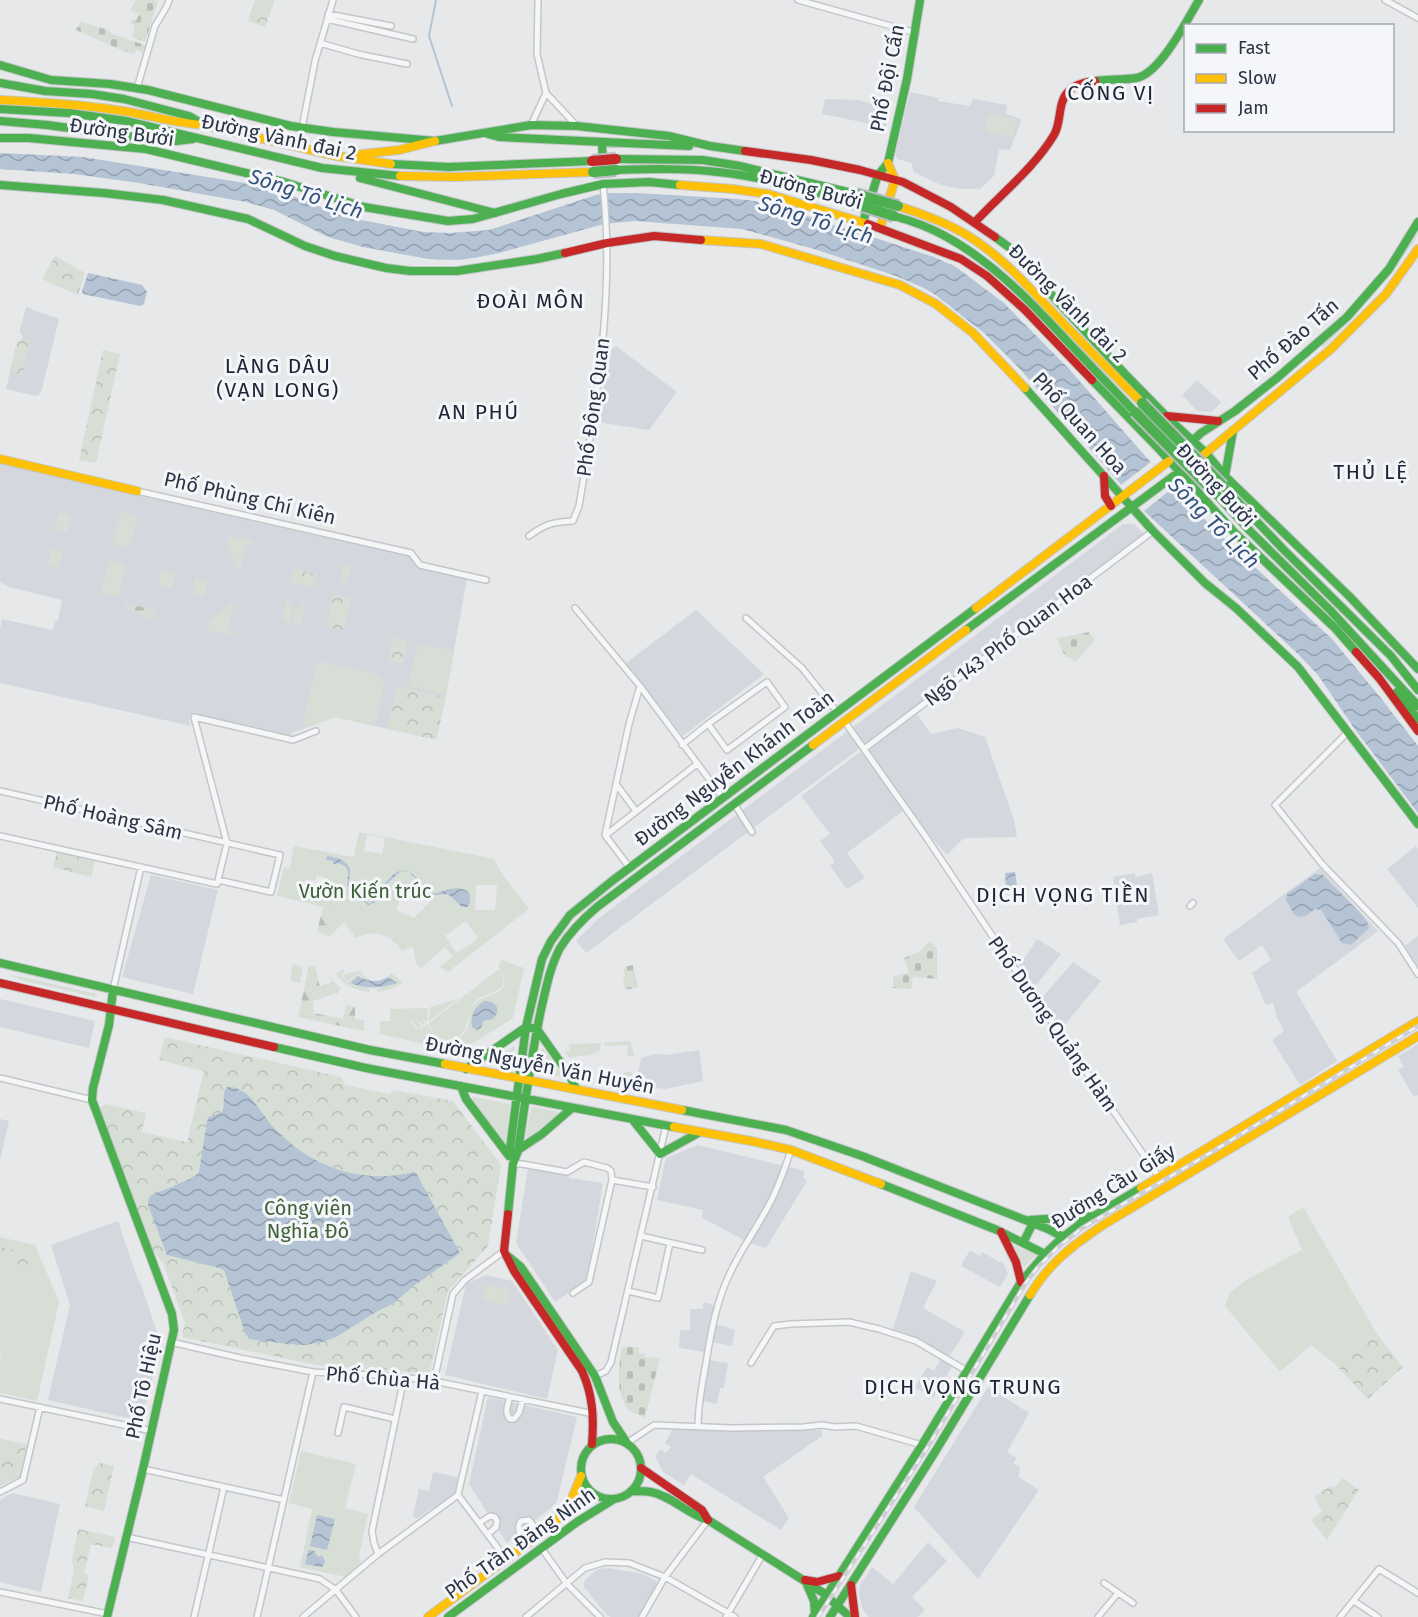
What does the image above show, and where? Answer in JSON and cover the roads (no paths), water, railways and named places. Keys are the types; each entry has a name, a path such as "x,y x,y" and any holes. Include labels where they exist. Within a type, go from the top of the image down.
{"main road":[{"name":"Phố Đội Cấn","path":"863,222 879,175 888,163 916,33 920,0"},
{"path":"975,222 1029,168 1051,139 1058,128 1068,90 1088,82 1144,77 1164,55 1199,0"},
{"name":"Đường Bưởi","path":"0,64 51,80 110,84 148,90 252,117 333,132 435,141 531,125 577,126 669,136 710,146"},
{"path":"0,83 45,91 124,99 189,116 204,125"},
{"path":"0,100 70,109"},
{"path":"0,109 70,109"},
{"name":"Đường Vành đai 2","path":"70,109 115,109 204,125 336,156 395,165 592,166"},
{"name":"Đường Vành đai 2","path":"70,109 322,168 373,174 421,177 703,160 740,166 896,211 928,216 970,238 1003,262 1138,407 1221,486"},
{"path":"0,120 161,140 198,139"},
{"name":"Đường Bưởi","path":"483,133 499,137 710,146 811,160 879,175 903,182 925,193 975,222 1022,259 1056,300 1125,374 1206,453 1221,486 1349,596 1418,669"},
{"name":"Đường Bưởi","path":"0,138 29,138 146,149 284,182 364,207 448,221 473,219 604,189 649,182 710,186 768,194 863,222 961,259 987,276 1025,310 1151,441 1235,533 1347,640 1379,678 1418,731"},
{"path":"336,156 379,153 435,141"},
{"path":"602,142 604,189"},
{"name":"Phố Đội Cấn","path":"888,163 895,180"},
{"path":"322,168 495,213"},
{"path":"880,228 895,180"},
{"name":"Phố Quan Hoa","path":"0,185 163,200 248,219 305,246 335,256 410,271 458,271 537,260 607,243 654,236 761,244 900,285 936,304 973,333 1104,476 1125,495 1153,531 1205,583 1236,608 1298,667 1418,824"},
{"name":"Phố Đào Tấn","path":"1169,461 1218,421 1235,411 1347,317 1396,257 1418,222"},
{"name":"Phố Đào Tấn","path":"1179,472 1233,431 1361,321 1386,294 1418,249"},
{"path":"1317,344 1324,354"},
{"path":"1151,441 1165,438 1170,431 1169,418 1218,421"},
{"path":"1233,431 1221,486 1250,531 1330,610 1418,706"},
{"name":"Phố Phùng Chí Kiên","path":"0,459 137,491"},
{"name":"Đường Nguyễn Khánh Toàn","path":"531,1028 553,964 564,943 575,928 597,907 735,805 841,717 1169,461"},
{"name":"Đường Nguyễn Khánh Toàn","path":"506,1253 514,1157 538,970 547,949 564,922 578,908 723,798 841,717 1179,472"},
{"path":"1104,476 1104,496 1111,506"},
{"path":"1221,486 1390,656 1418,690"},
{"path":"1390,656 1418,680"},
{"path":"1379,664 1418,719"},
{"name":"Đường Nguyễn Văn Huyên","path":"0,963 370,1050 794,1132 872,1160 1063,1237"},
{"name":"Đường Nguyễn Văn Huyên","path":"0,983 366,1068 792,1150 911,1195 1001,1232 1045,1254"},
{"path":"92,1100 109,1025 113,990"},
{"name":"Đường Cầu Giấy","path":"814,1616 1021,1282 1045,1254 1063,1237 1096,1216 1418,1021"},
{"path":"466,1068 531,1028 570,1076 576,1089"},
{"path":"293,1051 297,1033"},
{"name":"Đường Cầu Giấy","path":"830,1617 935,1452 1034,1288 1065,1252 1104,1224 1418,1036"},
{"path":"366,1068 370,1050"},
{"path":"461,1086 466,1100 514,1157 572,1108"},
{"name":"Phố Tô Hiệu","path":"92,1100 172,1314 174,1330 108,1616"},
{"path":"666,1126 670,1108"},
{"path":"632,1119 660,1154 700,1132"},
{"path":"1236,1131 1242,1142"},
{"path":"1023,1243 1028,1222 1096,1216"},
{"path":"1001,1232 1018,1269 1021,1282"},
{"path":"506,1253 514,1271 590,1377 613,1422 639,1458 641,1468 639,1482 631,1491 621,1498 614,1499 606,1499 593,1494 584,1485 581,1476 582,1457 592,1444 599,1441 610,1438 627,1443"},
{"path":"983,1345 996,1352"},
{"path":"590,1377 594,1414 592,1444"},
{"path":"641,1468 702,1510 708,1520"},
{"name":"Phố Trần Đăng Ninh","path":"428,1617 551,1526 568,1508 581,1476"},
{"path":"631,1491 651,1492 664,1497 697,1518 708,1520 826,1594 852,1617"},
{"name":"Phố Trần Đăng Ninh","path":"448,1617 582,1519 614,1499"},
{"path":"805,1580 817,1582 839,1576"},
{"path":"805,1580 814,1601 814,1616"},
{"path":"851,1585 852,1617"}],"street":[{"path":"136,88 155,26 169,0"},
{"path":"302,128 311,75 333,0"},
{"path":"538,0 537,54 546,93 577,126"},
{"path":"798,0 916,33"},
{"path":"1385,0 1418,18"},
{"path":"327,16 391,27"},
{"path":"327,16 413,39"},
{"path":"320,43 407,64"},
{"path":"531,125 546,93"},
{"path":"604,189 607,243"},
{"name":"Phố Đông Quan","path":"529,536 542,526 557,521 573,521 579,506 604,332 607,243"},
{"name":"Phố Phùng Chí Kiên","path":"137,491 411,553 420,565 486,580"},
{"name":"Ngõ 143 Phố Quan Hoa","path":"864,749 1153,531"},
{"path":"575,608 640,686 723,798"},
{"name":"Phố Dương Quảng Hàm","path":"746,618 802,668 841,717 1160,1177"},
{"path":"682,745 708,724 766,682 785,707 727,750 708,724"},
{"path":"630,868 605,835 630,718 640,686"},
{"path":"0,836 218,882 227,843 194,717 293,740 316,731"},
{"path":"1348,732 1275,805 1322,864 1398,943 1418,974"},
{"path":"605,835 697,764"},
{"path":"616,784 636,811"},
{"name":"Phố Hoàng Sâm","path":"0,791 280,855 271,892 218,882"},
{"path":"735,805 752,832"},
{"path":"113,990 141,867"},
{"path":"0,1078 92,1100"},
{"path":"590,1377 606,1371 612,1362 666,1126"},
{"path":"698,1426 700,1393 717,1308 732,1269 770,1202 792,1150"},
{"path":"514,1157 522,1164 568,1172 585,1162 607,1168 610,1171 612,1180 589,1282 573,1293"},
{"path":"612,1180 653,1187"},
{"path":"641,1236 702,1250"},
{"path":"628,1292 658,1298 670,1243"},
{"path":"434,1381 453,1294 465,1280 506,1253"},
{"path":"751,1363 774,1326 849,1322 916,1341 967,1371"},
{"name":"Phố Chùa Hà","path":"171,1342 313,1372 434,1381 594,1414"},
{"path":"257,1617 313,1372"},
{"path":"378,1554 372,1531 404,1378"},
{"path":"303,1617 378,1554 458,1495 482,1391"},
{"path":"510,1396 507,1413 510,1419 517,1417 523,1399"},
{"path":"0,1398 152,1431"},
{"path":"0,1492 23,1480 40,1407"},
{"path":"338,1432 344,1407 395,1419"},
{"path":"627,1443 654,1425 741,1428 822,1425 856,1426 922,1445"},
{"path":"143,1468 284,1500"},
{"path":"194,1617 224,1486"},
{"path":"458,1495 506,1559"},
{"path":"479,1523 487,1517 495,1517 498,1524 488,1534"},
{"path":"527,1544 518,1531 521,1521 529,1520 540,1534"},
{"path":"642,1617 665,1577 708,1520"},
{"path":"126,1537 320,1579 336,1590 356,1617"},
{"path":"542,1549 567,1584 600,1617"},
{"path":"727,1615 763,1554"},
{"path":"526,1617 585,1568 605,1562 629,1563 665,1577 727,1615 735,1617"},
{"path":"1340,1617 1379,1569 1418,1593"},
{"path":"1104,1583 1133,1603"},
{"path":"0,1592 108,1616"},
{"path":"1098,1617 1118,1593"},
{"path":"1354,1601 1378,1617"}],"water":[{"name":"Sông Tô Lịch","path":"0,153 83,157 245,183 283,192 346,217 423,232 450,233 489,230 608,193 738,199 792,211 934,257 956,267 1004,303 1069,369 1147,458 1212,527 1332,639 1418,746 1418,813 1354,728 1318,675 1144,511 1020,369 984,333 924,288 896,276 814,249 742,229 635,221 604,224 474,258 428,259 363,247 328,237 274,210 246,202 74,174 0,169"},
{"path":"88,273 142,285 147,292 144,304 140,306 83,294"},
{"path":"327,856 340,859 347,864 350,870 349,884 353,891 347,884 347,869 338,863 333,864 333,861 326,860"},
{"path":"401,871 383,887 374,903 368,905 358,896 370,904 388,880"},
{"path":"409,872 431,893 455,888 464,889 470,897 468,907 462,907 448,894 431,894"},
{"path":"1015,872 1018,892 1006,892 1005,873"},
{"path":"1315,874 1323,875 1368,924 1369,928 1351,945 1342,943 1321,910 1315,909 1307,915 1298,917 1286,900 1287,894"},
{"path":"358,976 373,981 388,977 397,983 374,988 350,983"},
{"path":"484,1001 494,1004 497,1007 497,1013 493,1019 484,1021 481,1028 477,1030 472,1027 472,1016 475,1009"},
{"path":"227,1087 242,1091 289,1142 320,1162 338,1170 356,1174 374,1176 416,1173 460,1253 412,1287 394,1303 336,1337 305,1345 249,1339 224,1270 167,1255 148,1205 150,1196 190,1179 199,1172 207,1121 209,1117 222,1112"},
{"path":"317,1515 335,1519 327,1550 310,1546"},
{"path":"310,1550 314,1551 318,1557 322,1555 325,1562 322,1567 305,1564"}],"waterway":[{"path":"436,0 429,36 452,106"}],"railway":[{"path":"818,1617 929,1445 1025,1284 1057,1248 1082,1228 1418,1026"}],"district":[{"name":"CỐNG VỊ","path":"1111,93"},
{"name":"ĐOÀI MÔN","path":"531,301"},
{"name":"LÀNG DÂU (VẠN LONG)","path":"278,378"},
{"name":"AN PHÚ","path":"479,412"},
{"name":"THỦ LỆ","path":"1371,472"},
{"name":"DỊCH VỌNG TIỀN","path":"1063,895"},
{"name":"DỊCH VỌNG TRUNG","path":"963,1387"}],"park label":[{"name":"Vườn Kiến trúc","path":"365,891"},
{"name":"Công viên Nghĩa Đô","path":"308,1220"}]}
